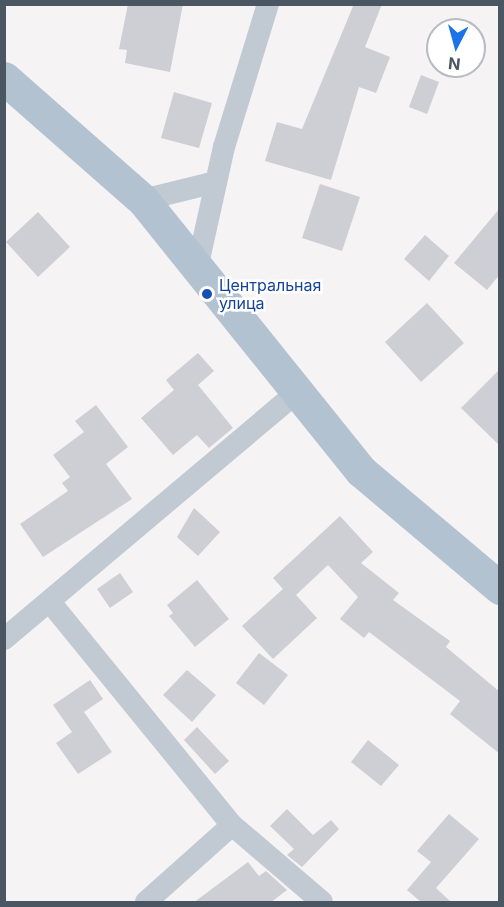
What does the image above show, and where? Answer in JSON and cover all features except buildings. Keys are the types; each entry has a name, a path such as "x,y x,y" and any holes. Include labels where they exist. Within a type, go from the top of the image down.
{"main road":[{"path":"4,78 142,200 198,264 295,394 362,471 496,578"}],"street":[{"path":"198,264 216,182 268,4"},
{"path":"142,200 216,182"},
{"path":"4,639 295,394"},
{"path":"50,602 231,825 322,903"},
{"path":"146,903 231,825"}],"place":[{"name":"Центральная улица","path":"207,294"}]}
